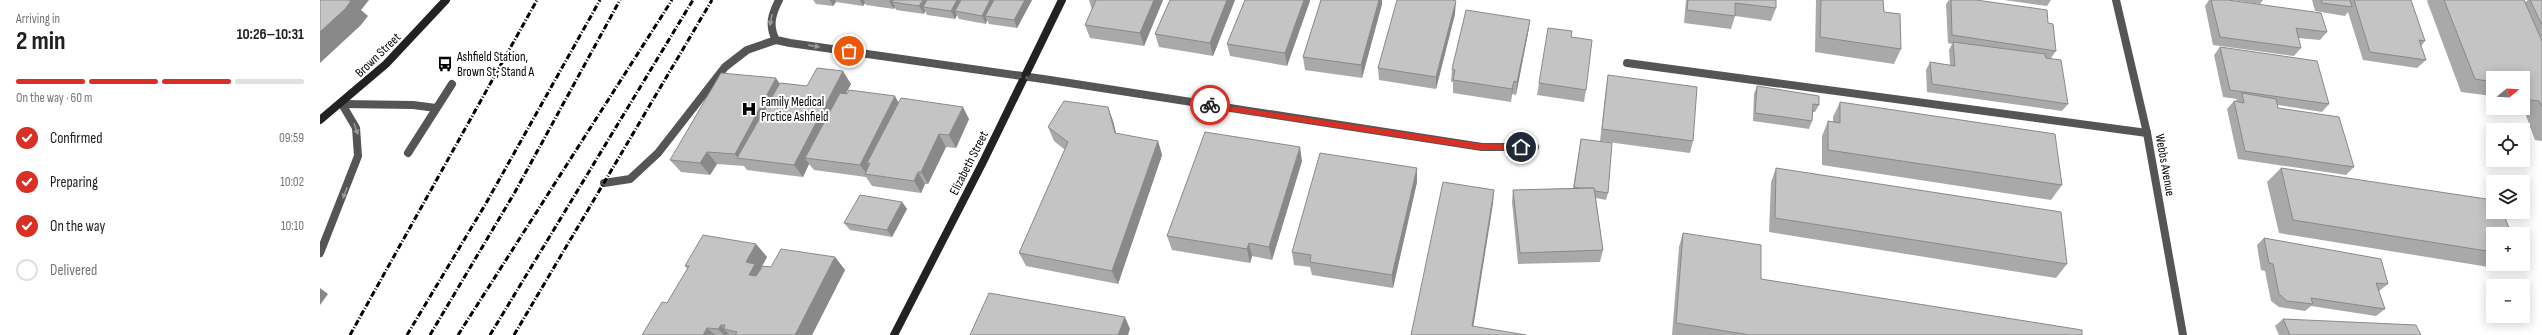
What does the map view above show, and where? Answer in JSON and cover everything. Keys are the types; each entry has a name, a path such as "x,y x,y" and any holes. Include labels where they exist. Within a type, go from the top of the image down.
{"main road":[{"name":"Brown Street","path":"320,120 342,104 397,54 446,0"},
{"name":"Elizabeth Street","path":"894,335 984,162 1023,77 1062,0"}],"street":[{"path":"776,40 770,31 769,22 779,0"},
{"name":"Webbs Avenue","path":"2116,0 2148,134 2183,335"},
{"path":"604,183 630,179 658,153 725,67 747,50 776,40 1482,147 1534,147"},
{"path":"1627,63 2148,134"},
{"path":"408,154 452,84"},
{"path":"342,104 413,105 436,108"},
{"path":"320,253 358,156 360,140 354,123 342,104"}],"building":[{"path":"320,0 351,1 345,9 320,32"},
{"path":"893,0 923,0 919,6 892,2"},
{"path":"927,0 957,0 951,11 923,7"},
{"path":"961,0 990,0 982,16 955,11"},
{"path":"994,0 1025,0 1014,20 985,16"},
{"path":"1096,0 1154,0 1140,33 1085,25"},
{"path":"1170,0 1227,0 1210,43 1155,34"},
{"path":"1245,0 1304,0 1285,53 1227,44"},
{"path":"1321,0 1379,0 1361,65 1303,57"},
{"path":"1397,0 1456,1 1436,77 1378,68"},
{"path":"1688,0 1776,0 1776,8 1735,3 1735,16 1687,10"},
{"path":"1821,0 1883,0 1884,12 1900,14 1901,49 1820,37"},
{"path":"1951,0 1976,0 2047,10 2048,23 2053,24 2056,51 1952,35"},
{"path":"2211,0 2228,0 2321,13 2327,32 2296,28 2301,48 2220,37"},
{"path":"2321,0 2350,0 2352,7 2322,3"},
{"path":"2354,0 2411,0 2425,41 2419,40 2426,60 2370,52"},
{"path":"2444,0 2524,0 2542,41 2542,107 2539,101 2530,100 2530,71 2486,71 2486,81 2475,79"},
{"path":"2530,0 2542,0 2542,25"},
{"path":"1466,10 1530,20 1517,82 1514,81 1512,89 1453,80 1455,70 1452,69"},
{"path":"1548,28 1572,31 1571,37 1592,40 1586,90 1539,83"},
{"path":"1953,42 2045,54 2046,58 2061,60 2068,104 1932,84 1930,62 1955,66"},
{"path":"2220,47 2317,61 2329,104 2230,90"},
{"path":"817,68 843,71 794,165 737,158 780,83 807,86"},
{"path":"721,73 776,78 735,154 707,152 700,163 670,160"},
{"path":"1608,75 1697,87 1693,141 1602,129"},
{"path":"1757,86 1819,96 1819,105 1813,104 1812,121 1755,113"},
{"path":"849,90 895,96 860,165 805,158 840,93 847,94"},
{"path":"2242,93 2276,99 2278,108 2339,117 2354,167 2245,151 2234,101 2244,103"},
{"path":"901,98 963,107 949,135 939,134 921,172 918,172 914,181 865,174 870,163 867,163"},
{"path":"1064,101 1108,107 1115,133 1158,141 1112,271 1019,253 1068,142 1048,127"},
{"path":"1840,102 2055,134 2062,185 1828,150 1828,121 1840,123"},
{"path":"1205,132 1300,147 1269,247 1249,243 1247,249 1167,236"},
{"path":"1581,139 1612,143 1608,193 1595,191 1594,188 1574,187"},
{"path":"1320,153 1417,168 1392,275 1310,262 1311,255 1292,252"},
{"path":"1776,168 2061,212 2067,264 1775,218"},
{"path":"2281,168 2486,199 2486,219 2506,219 2508,227 2486,227 2486,251 2293,220"},
{"path":"1443,182 1494,190 1472,326 1526,335 1411,335"},
{"path":"1594,188 1603,250 1520,253 1513,190"},
{"path":"860,195 902,202 887,230 844,223"},
{"path":"1683,233 1761,245 1761,279 2082,330 2082,335 1750,335 1676,323"},
{"path":"703,235 756,244 746,262 755,264 749,275 756,276 763,266 771,267 781,249 835,257 795,335 735,335 737,332 724,329 725,325 721,325 718,329 707,328 703,335 642,335 662,302 667,303 689,266 685,266"},
{"path":"2264,238 2381,259 2388,284 2376,283 2385,309 2311,298 2313,304 2287,301 2279,294 2273,264 2269,263"},
{"path":"989,293 1125,317 1118,335 970,335"},
{"path":"2283,319 2416,325 2421,335 2290,335"}],"railway":[{"path":"350,335 537,0"},
{"path":"407,335 485,205 600,0"},
{"path":"430,335 515,192 620,0"},
{"path":"458,335 672,0"},
{"path":"490,335 693,0"},
{"path":"514,335 712,0"}],"way so far":[{"path":"849,51 1210,105"}],"place":[{"name":"Ashfield Station, Brown St, Stand A","path":"445,64"},
{"name":"Family Medical Prctice Ashfield","path":"749,109"}],"route":[{"path":"1210,105 1482,147 1521,147"}]}
